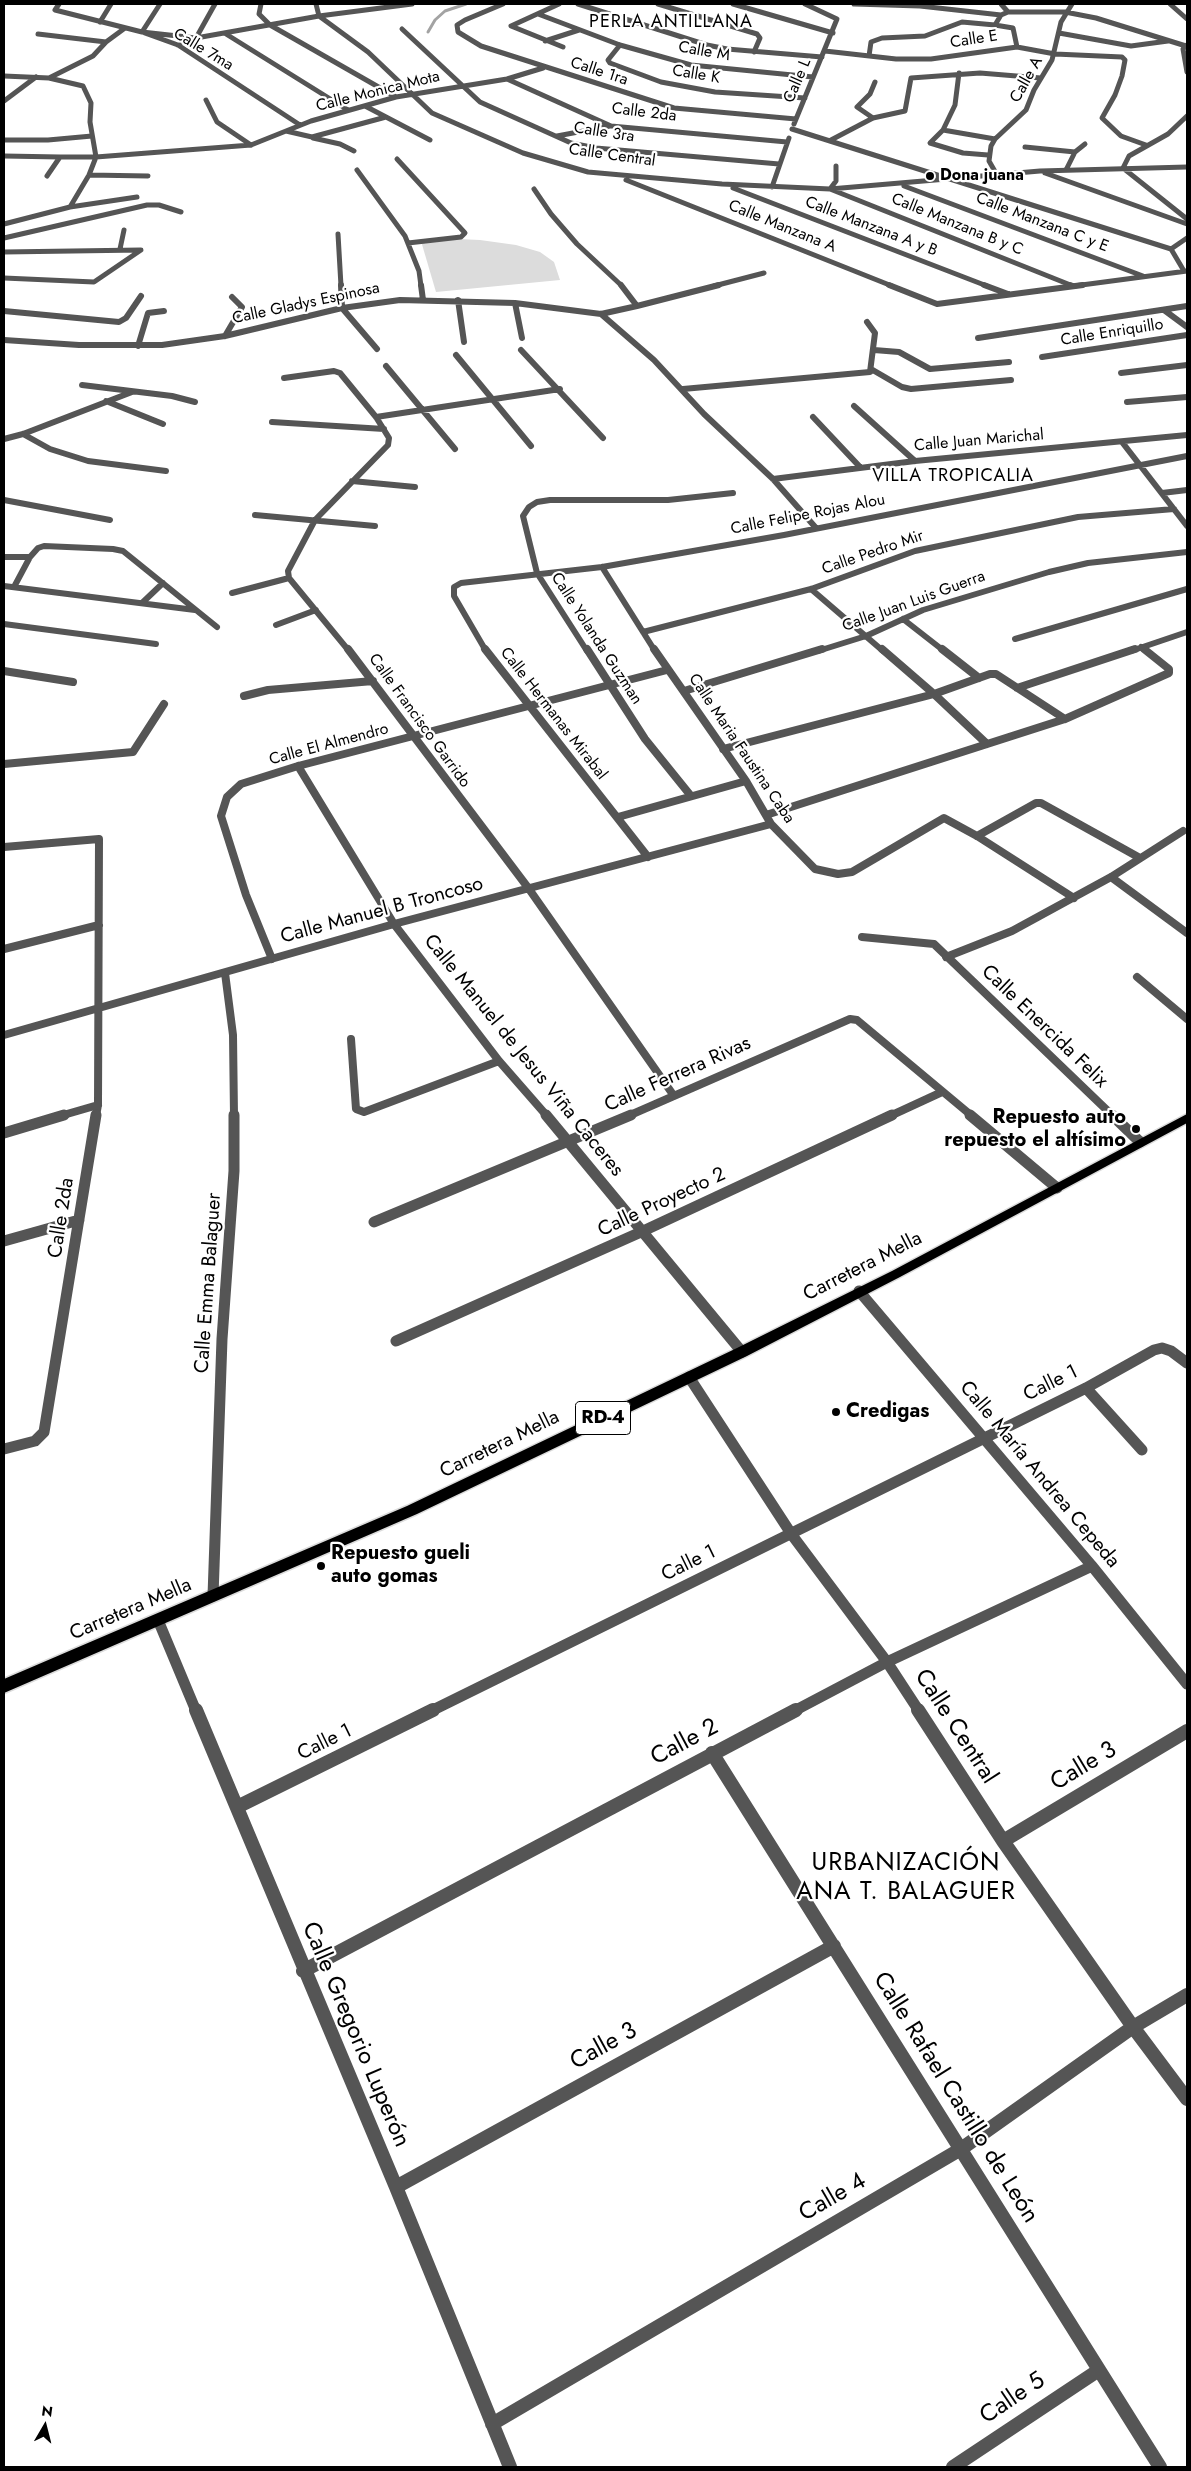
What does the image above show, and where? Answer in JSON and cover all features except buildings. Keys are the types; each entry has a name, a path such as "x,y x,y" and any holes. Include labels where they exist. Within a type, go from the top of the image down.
{"main road":[{"name":"Carretera Mella","path":"4,1686 412,1510 742,1352 1187,1118"}],"street":[{"name":"Calle 7ma","path":"59,4 55,10 142,32 178,45 300,124"},
{"path":"100,22 111,4"},
{"path":"160,4 142,32 196,38"},
{"path":"196,38 215,4"},
{"path":"261,4 258,14 270,25 396,97"},
{"path":"316,4 319,16"},
{"path":"178,45 196,38 372,6 412,4"},
{"name":"Calle 1ra","path":"503,4 464,20 457,25 458,32 481,46 544,68 674,108 796,119"},
{"path":"559,4 511,26 563,47"},
{"path":"578,4 706,45 754,52 822,57"},
{"path":"658,4 757,34 760,38 754,52"},
{"path":"733,4 833,33 837,19 805,4"},
{"path":"854,4 920,5 1001,15 1008,12 1065,12 1096,18 1186,46 1183,49 1187,72"},
{"path":"1002,4 1008,12"},
{"path":"1065,12 1072,4"},
{"path":"1170,4 1187,19"},
{"name":"Calle A","path":"988,155 996,139 1022,115 1055,54 1065,12"},
{"name":"Calle M","path":"538,14 620,45 691,65 813,77"},
{"path":"995,25 1001,15"},
{"name":"Calle Central","path":"319,16 368,52 432,113 523,153 561,166 616,176 722,184 830,189 958,180 1040,171 1187,167"},
{"path":"869,56 871,42 882,38 925,36 962,22 1013,28 1017,47"},
{"path":"49,78 93,56 106,42 125,28"},
{"name":"Calle 3ra","path":"402,29 480,102 571,143 596,148 778,164"},
{"path":"545,41 579,30"},
{"name":"Calle L","path":"772,187 778,164 792,128 833,33"},
{"path":"1059,33 1131,46 1151,45 1168,40"},
{"path":"38,34 106,42"},
{"path":"226,34 348,110"},
{"name":"Calle K","path":"620,45 608,60 610,63 661,82 715,92 804,98"},
{"name":"Calle E","path":"826,51 869,56 931,59 1017,47 1055,54 1115,55 1125,60 1115,95 1102,118 1119,135 1146,145"},
{"name":"Calle Monica Mota","path":"4,156 96,158 251,145 300,124 396,97 506,79 544,68"},
{"path":"959,73 955,105 943,130 930,143 963,153 988,155 989,161 997,175"},
{"path":"831,140 874,118 905,111 909,80 915,77 980,73 1041,78"},
{"path":"4,76 49,78 70,81 83,86 91,102 92,136 96,158 89,175 70,208"},
{"path":"4,101 36,77"},
{"name":"Calle 2da","path":"506,79 611,126 787,142"},
{"path":"874,118 857,107 870,94 875,82"},
{"path":"206,100 217,122 251,145"},
{"path":"365,106 430,140"},
{"path":"1187,116 1185,122 1168,134 1146,145 1127,158 1124,168 1187,219"},
{"path":"312,137 386,117"},
{"path":"557,136 611,126"},
{"path":"792,128 1171,249 1186,271 1010,295"},
{"path":"943,130 996,139"},
{"path":"286,131 340,144 354,151"},
{"path":"4,140 48,140 92,136"},
{"path":"1066,170 1075,152 1085,144"},
{"path":"1025,147 1075,152"},
{"path":"47,176 60,157"},
{"path":"397,158 465,232 461,237 408,243"},
{"path":"830,189 836,181 836,166"},
{"path":"357,170 381,200 408,243 419,272 423,300"},
{"path":"1040,171 1187,224"},
{"path":"89,175 148,176"},
{"name":"Calle Manzana A","path":"616,176 938,304 1010,295"},
{"name":"Calle Manzana A y B","path":"722,184 1010,295"},
{"name":"Calle Manzana C y E","path":"901,184 1146,277"},
{"path":"534,189 551,214 578,244 624,288 637,306"},
{"name":"Calle Manzana B y C","path":"830,189 1074,286"},
{"path":"4,224 70,208 137,197"},
{"path":"4,238 147,205 159,205 180,212"},
{"path":"1174,210 1187,208"},
{"path":"120,249 124,230"},
{"path":"338,234 342,308 377,349"},
{"path":"1171,249 1187,238"},
{"path":"4,252 141,250 94,282 4,278"},
{"name":"Calle Gladys Espinosa","path":"4,340 79,345 162,345 225,336 342,308 400,300 458,300 515,303 601,314 764,273"},
{"path":"4,311 119,322 126,318 141,296"},
{"path":"225,336 242,307 232,297"},
{"path":"458,300 464,342"},
{"path":"515,303 522,338"},
{"path":"978,338 1187,306"},
{"path":"1164,310 1187,327"},
{"path":"138,346 148,313 164,311"},
{"path":"601,314 683,389 704,414 773,480 816,528"},
{"path":"683,389 870,372 874,350 874,331 867,322"},
{"name":"Calle Enriquillo","path":"1042,358 1187,336"},
{"path":"521,350 560,389 603,438"},
{"path":"874,350 899,352 930,369 1009,362"},
{"path":"456,355 531,446"},
{"path":"1121,373 1187,365"},
{"path":"386,366 454,449"},
{"path":"871,369 902,387 911,389 1011,380"},
{"path":"232,593 289,578 288,571 315,520 388,445 389,438 376,416 337,371 284,378"},
{"path":"82,385 172,396 195,402"},
{"path":"376,416 560,389"},
{"path":"4,439 23,434 132,392"},
{"path":"1127,402 1187,397"},
{"path":"106,401 163,424"},
{"path":"854,406 915,461"},
{"path":"813,417 860,467"},
{"path":"272,422 384,429"},
{"path":"23,434 50,449 88,461 166,470"},
{"name":"Calle Juan Marichal","path":"773,480 915,461 1187,435"},
{"path":"1122,442 1187,526"},
{"name":"Calle Felipe Rojas Alou","path":"461,583 602,567 816,528 1187,456"},
{"path":"352,482 415,487"},
{"path":"1162,493 1187,490"},
{"name":"Calle Yolanda Guzman","path":"691,796 645,738 537,573 523,516 529,507 537,502 569,500 668,500 733,493"},
{"path":"4,500 110,520"},
{"name":"Calle Pedro Mir","path":"643,632 811,589 915,551 1078,517 1174,509"},
{"path":"256,515 375,526"},
{"path":"14,587 34,551 44,546 113,548 123,551 217,627"},
{"name":"Calle Juan Luis Guerra","path":"684,691 866,636 932,607 1049,572 1088,563 1187,552"},
{"path":"4,557 30,557"},
{"name":"Calle Maria Faustina Caba","path":"602,567 667,670 684,691 746,781 771,824 815,869 838,874 852,872 941,818 947,818 1074,898"},
{"name":"Calle Francisco Garrido","path":"289,578 373,680 412,737 529,888 674,1096"},
{"path":"142,603 163,583"},
{"name":"Calle Hermanas Mirabal","path":"461,583 454,587 454,596 480,643 648,857"},
{"path":"4,586 196,610"},
{"path":"811,589 934,694 987,744"},
{"path":"1015,639 1187,589"},
{"path":"276,625 316,610"},
{"path":"903,619 978,678"},
{"path":"4,624 156,644"},
{"path":"1017,688 1187,632"},
{"path":"766,815 1065,719 1169,673 1169,669 1141,647"},
{"path":"4,670 73,682"},
{"name":"Calle El Almendro","path":"272,959 246,895 221,816 227,797 241,784 298,766 667,670"},
{"path":"723,749 934,694 978,678 996,674 1065,719"},
{"path":"244,696 268,690 373,680"},
{"path":"4,764 133,752 164,704"},
{"name":"Calle Manuel de Jesus Viña Caceres","path":"298,766 394,924 499,1061 570,1142 641,1232 742,1352"},
{"path":"618,817 746,781"},
{"path":"977,836 1036,803 1041,803 1140,858"},
{"name":"Calle Manuel B Troncoso","path":"4,1035 394,924 771,824"},
{"path":"946,958 1012,932 1111,877 1183,831"},
{"name":"Calle 2da","path":"4,847 99,839 100,1008 98,1105 44,1432 35,1441 4,1449"},
{"path":"1111,877 1187,933"},
{"path":"4,949 99,925"},
{"name":"Calle Enercida Felix","path":"862,937 930,942 937,946 946,958 1140,1142"},
{"name":"Calle Emma Balaguer","path":"213,1596 222,1339 234,1170 233,1035 225,973"},
{"path":"1137,977 1187,1020"},
{"name":"Calle Ferrera Rivas","path":"374,1222 570,1142 850,1019 857,1020 942,1092"},
{"path":"351,1039 356,1109 364,1112 499,1061"},
{"path":"942,1092 1057,1188"},
{"name":"Calle Proyecto 2","path":"396,1341 641,1232 942,1092"},
{"path":"4,1133 98,1105"},
{"path":"4,1241 79,1220"},
{"name":"Calle María Andrea Cepeda","path":"859,1291 1092,1566 1187,1684"},
{"name":"Calle 1","path":"237,1807 792,1535 1086,1388 1154,1350 1162,1348 1172,1351 1187,1363"},
{"name":"Calle Central","path":"689,1377 792,1535 887,1662 1003,1841 1133,2026 1187,2099"},
{"path":"1086,1388 1142,1450"},
{"name":"Calle 2","path":"304,1970 887,1662 1092,1566"},
{"name":"Calle Gregorio Luperón","path":"158,1620 396,2187 510,2467"},
{"name":"Calle 3","path":"1003,1841 1187,1731"},
{"name":"Calle Rafael Castillo de León","path":"712,1753 1160,2467"},
{"name":"Calle 3","path":"396,2187 834,1946"},
{"name":"Calle 4","path":"492,2424 961,2149 1133,2026 1187,1995"},
{"name":"Calle 5","path":"953,2467 1099,2370"}],"shaded area":[{"path":"458,239 516,245 540,252 554,262 560,280 436,292 421,241"}],"waterway":[{"path":"428,32 435,20 445,11 466,4"}],"place":[{"name":"Dona juana","path":"930,176"},
{"name":"Repuesto auto repuesto el altísimo","path":"1136,1129"},
{"name":"Credigas","path":"836,1412"},
{"name":"Repuesto gueli auto gomas","path":"321,1566"}],"district":[{"name":"PERLA ANTILLANA","path":"671,23"},
{"name":"VILLA TROPICALIA","path":"953,477"},
{"name":"URBANIZACIÓN ANA T. BALAGUER","path":"906,1878"}]}
